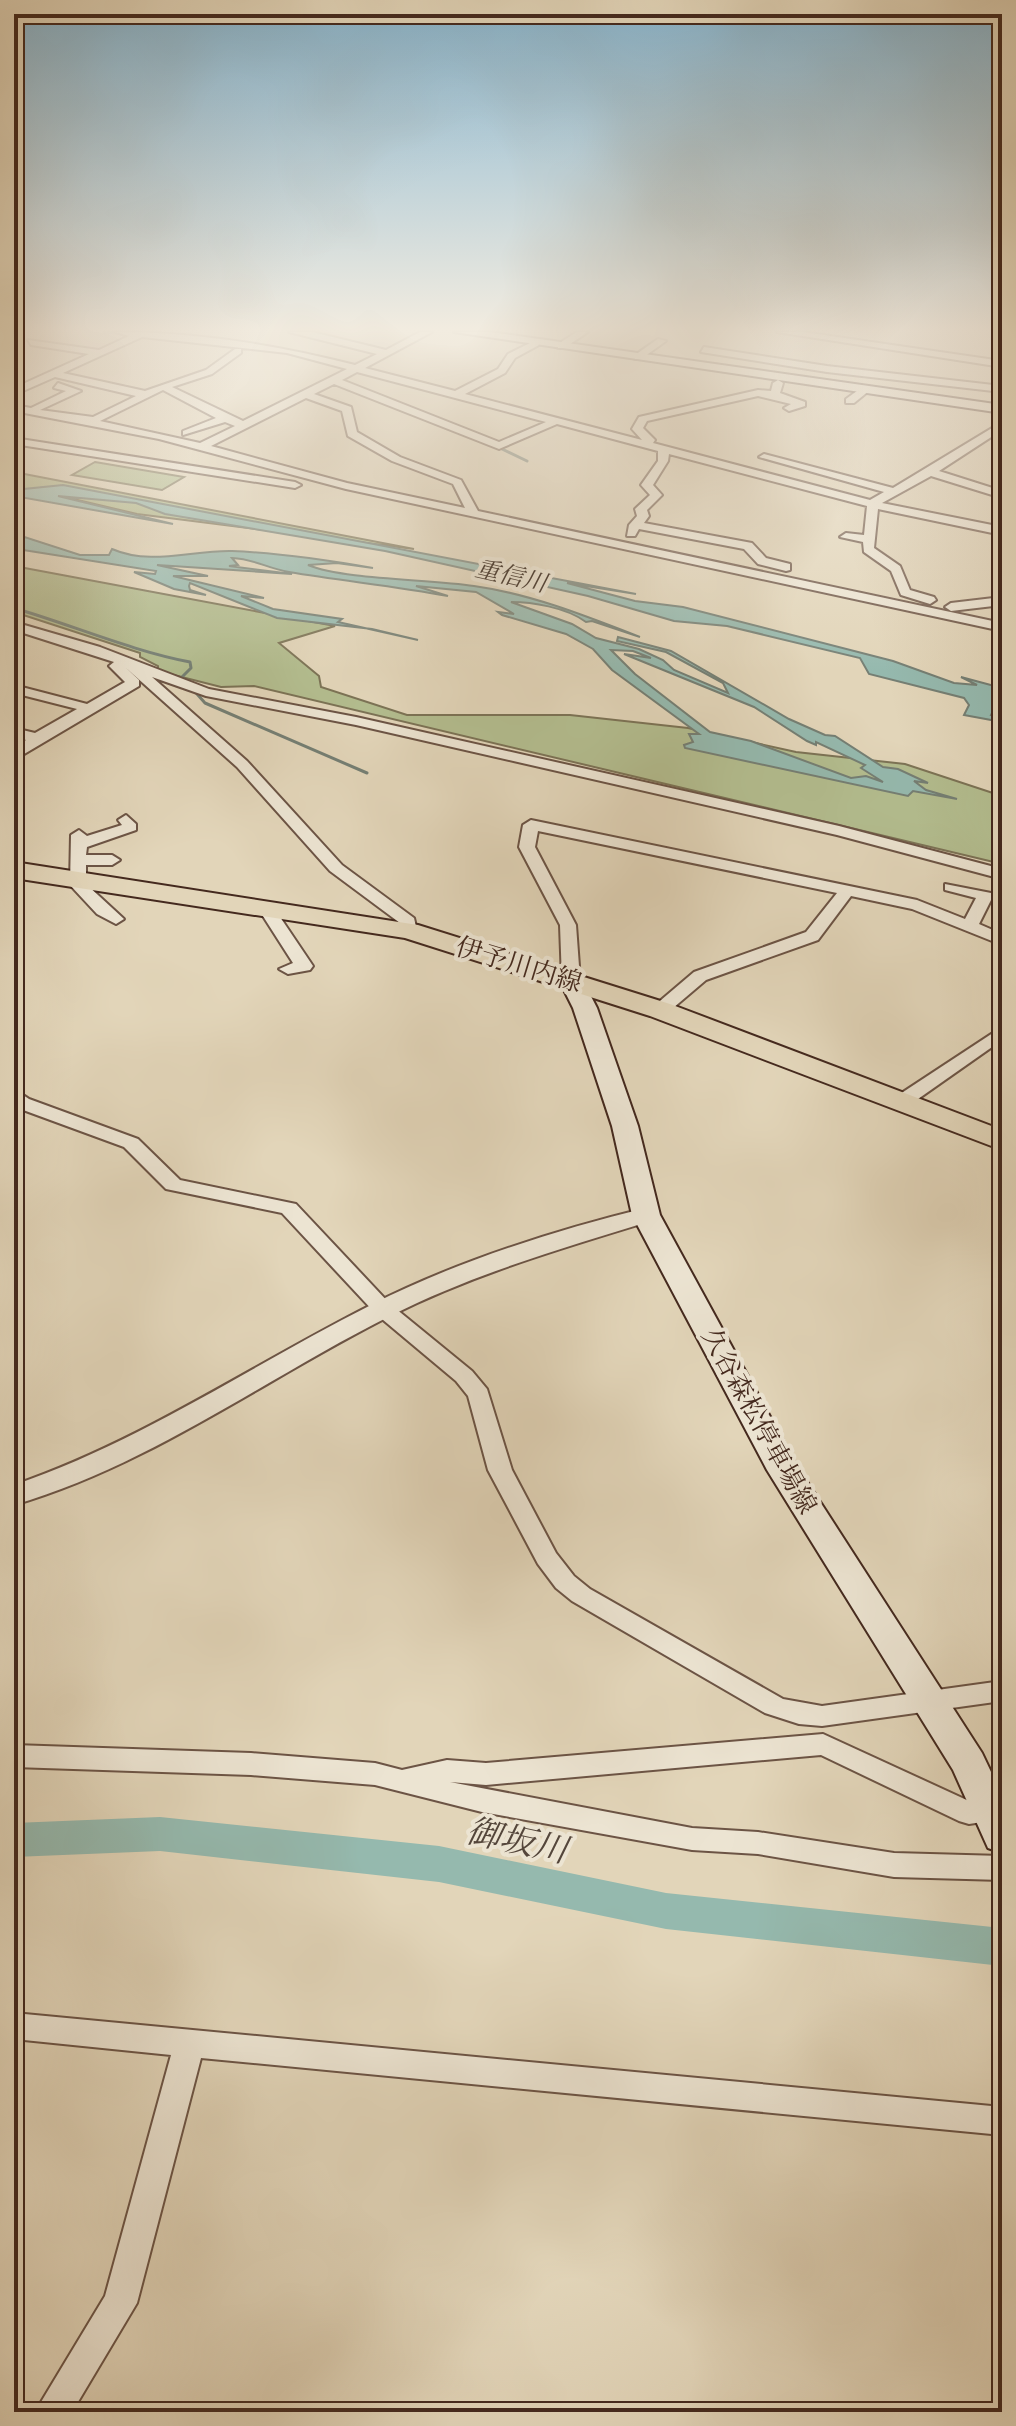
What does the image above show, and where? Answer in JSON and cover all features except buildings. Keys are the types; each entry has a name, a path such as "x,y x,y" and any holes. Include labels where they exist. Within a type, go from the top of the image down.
{"main road":[{"name":"伊予川内線","path":"14,870 78,855 272,910 409,931 660,1010 1002,1141"},
{"name":"久谷森松停車場線","path":"571,980 585,1008 616,1098 646,1215 783,1470 969,1764 997,1825"}],"street":[{"path":"41,445 373,498 1002,633"},
{"path":"70,445 346,486 952,612 1002,627"},
{"path":"89,449 97,445"},
{"path":"146,445 206,461 198,466"},
{"path":"186,445 346,486 373,498"},
{"path":"372,445 396,459 457,482 472,511"},
{"path":"644,445 872,508 1002,531"},
{"path":"849,512 872,508 892,491 931,472 972,445"},
{"path":"615,542 628,539 643,516 641,509 656,495 647,485 663,461 664,450"},
{"path":"137,456 150,452"},
{"path":"764,457 813,464 892,491"},
{"path":"931,472 1002,495"},
{"path":"872,508 868,549 896,569 905,592"},
{"path":"635,525 748,546 765,562 905,592 952,612 1002,601"},
{"path":"846,537 868,539"},
{"path":"14,626 206,692 356,721 839,831 1002,874"},
{"path":"14,756 37,738 134,683 116,667 123,661"},
{"path":"123,661 242,764 336,868 408,921 409,931"},
{"path":"14,689 88,708"},
{"path":"14,732 37,738"},
{"path":"78,855 131,827 126,820"},
{"path":"571,980 568,925 527,847 531,825 917,905 1002,940"},
{"path":"78,855 112,860"},
{"path":"78,855 103,911 116,919"},
{"path":"951,887 985,896 969,927"},
{"path":"660,1010 700,976 812,936 847,891"},
{"path":"978,909 1002,908"},
{"path":"272,910 269,913 304,966 288,969"},
{"path":"901,1102 1002,1032"},
{"path":"14,1095 22,1103 131,1143 173,1185 289,1208 383,1309 464,1376 479,1394 500,1470 547,1558 565,1582 581,1595 774,1706 799,1714 822,1716 1002,1691"},
{"path":"14,1495 78,1472 169,1430 383,1309 519,1254 646,1215"},
{"path":"402,1780 447,1771 486,1774 823,1744 997,1825"},
{"path":"14,1756 251,1764 402,1780 482,1801 692,1839 758,1843 894,1865 1002,1868"},
{"path":"14,2026 1002,2121"},
{"path":"52,2412 120,2303 189,2045"}],"green space":[{"path":"95,462 184,477 162,490 72,475"},
{"path":"14,472 414,549 137,514 48,493 14,489"},
{"path":"14,566 335,626 279,643 319,676 321,687 407,715 570,715 688,728 796,752 905,764 1002,796 1002,864 254,686 221,687 158,671 158,666 140,657 140,653 14,612"}],"water":[{"name":"重信川","path":"63,485 636,594 567,583 635,601 683,607 893,661 954,683 977,685 961,677 1002,688 1002,709 993,711 991,715 1002,718 1002,722 964,715 969,705 964,698 869,674 860,658 727,626 674,621 588,596 385,551 165,514 136,503 58,496 173,524 14,496 14,490"},
{"path":"14,524 15,534 80,555 109,555 112,549 156,557 217,551 267,553 373,568 337,563 308,565 343,574 456,584 516,594 640,637 592,621 586,622 559,609 511,602 572,624 596,638 639,649 663,660 674,670 728,693 723,683 666,652 617,641 618,637 671,651 789,719 825,735 835,736 883,767 898,769 928,783 914,781 926,790 957,799 913,791 908,796 685,748 684,745 693,742 689,734 699,734 612,670 593,649 566,634 502,615 498,612 514,614 476,592 416,586 448,596 289,572 232,558 238,565 229,566 292,574 157,565 208,576 173,576 264,598 241,596 273,609 342,619 338,622 366,628 277,618 190,583 190,590 206,595 174,589 134,572 155,574 156,571 14,548","holes":["611,650 633,651 651,658 624,654 754,707 807,741 816,745 816,742 865,765 861,768 883,782 866,776 851,778 751,741 710,732 635,674"]}],"waterway":[{"path":"500,448 527,461"},
{"path":"14,608 124,645 190,662 191,668 182,677 205,703 367,773"},
{"name":"御坂川","path":"14,1840 160,1834 439,1864 666,1911 1002,1947"}]}
